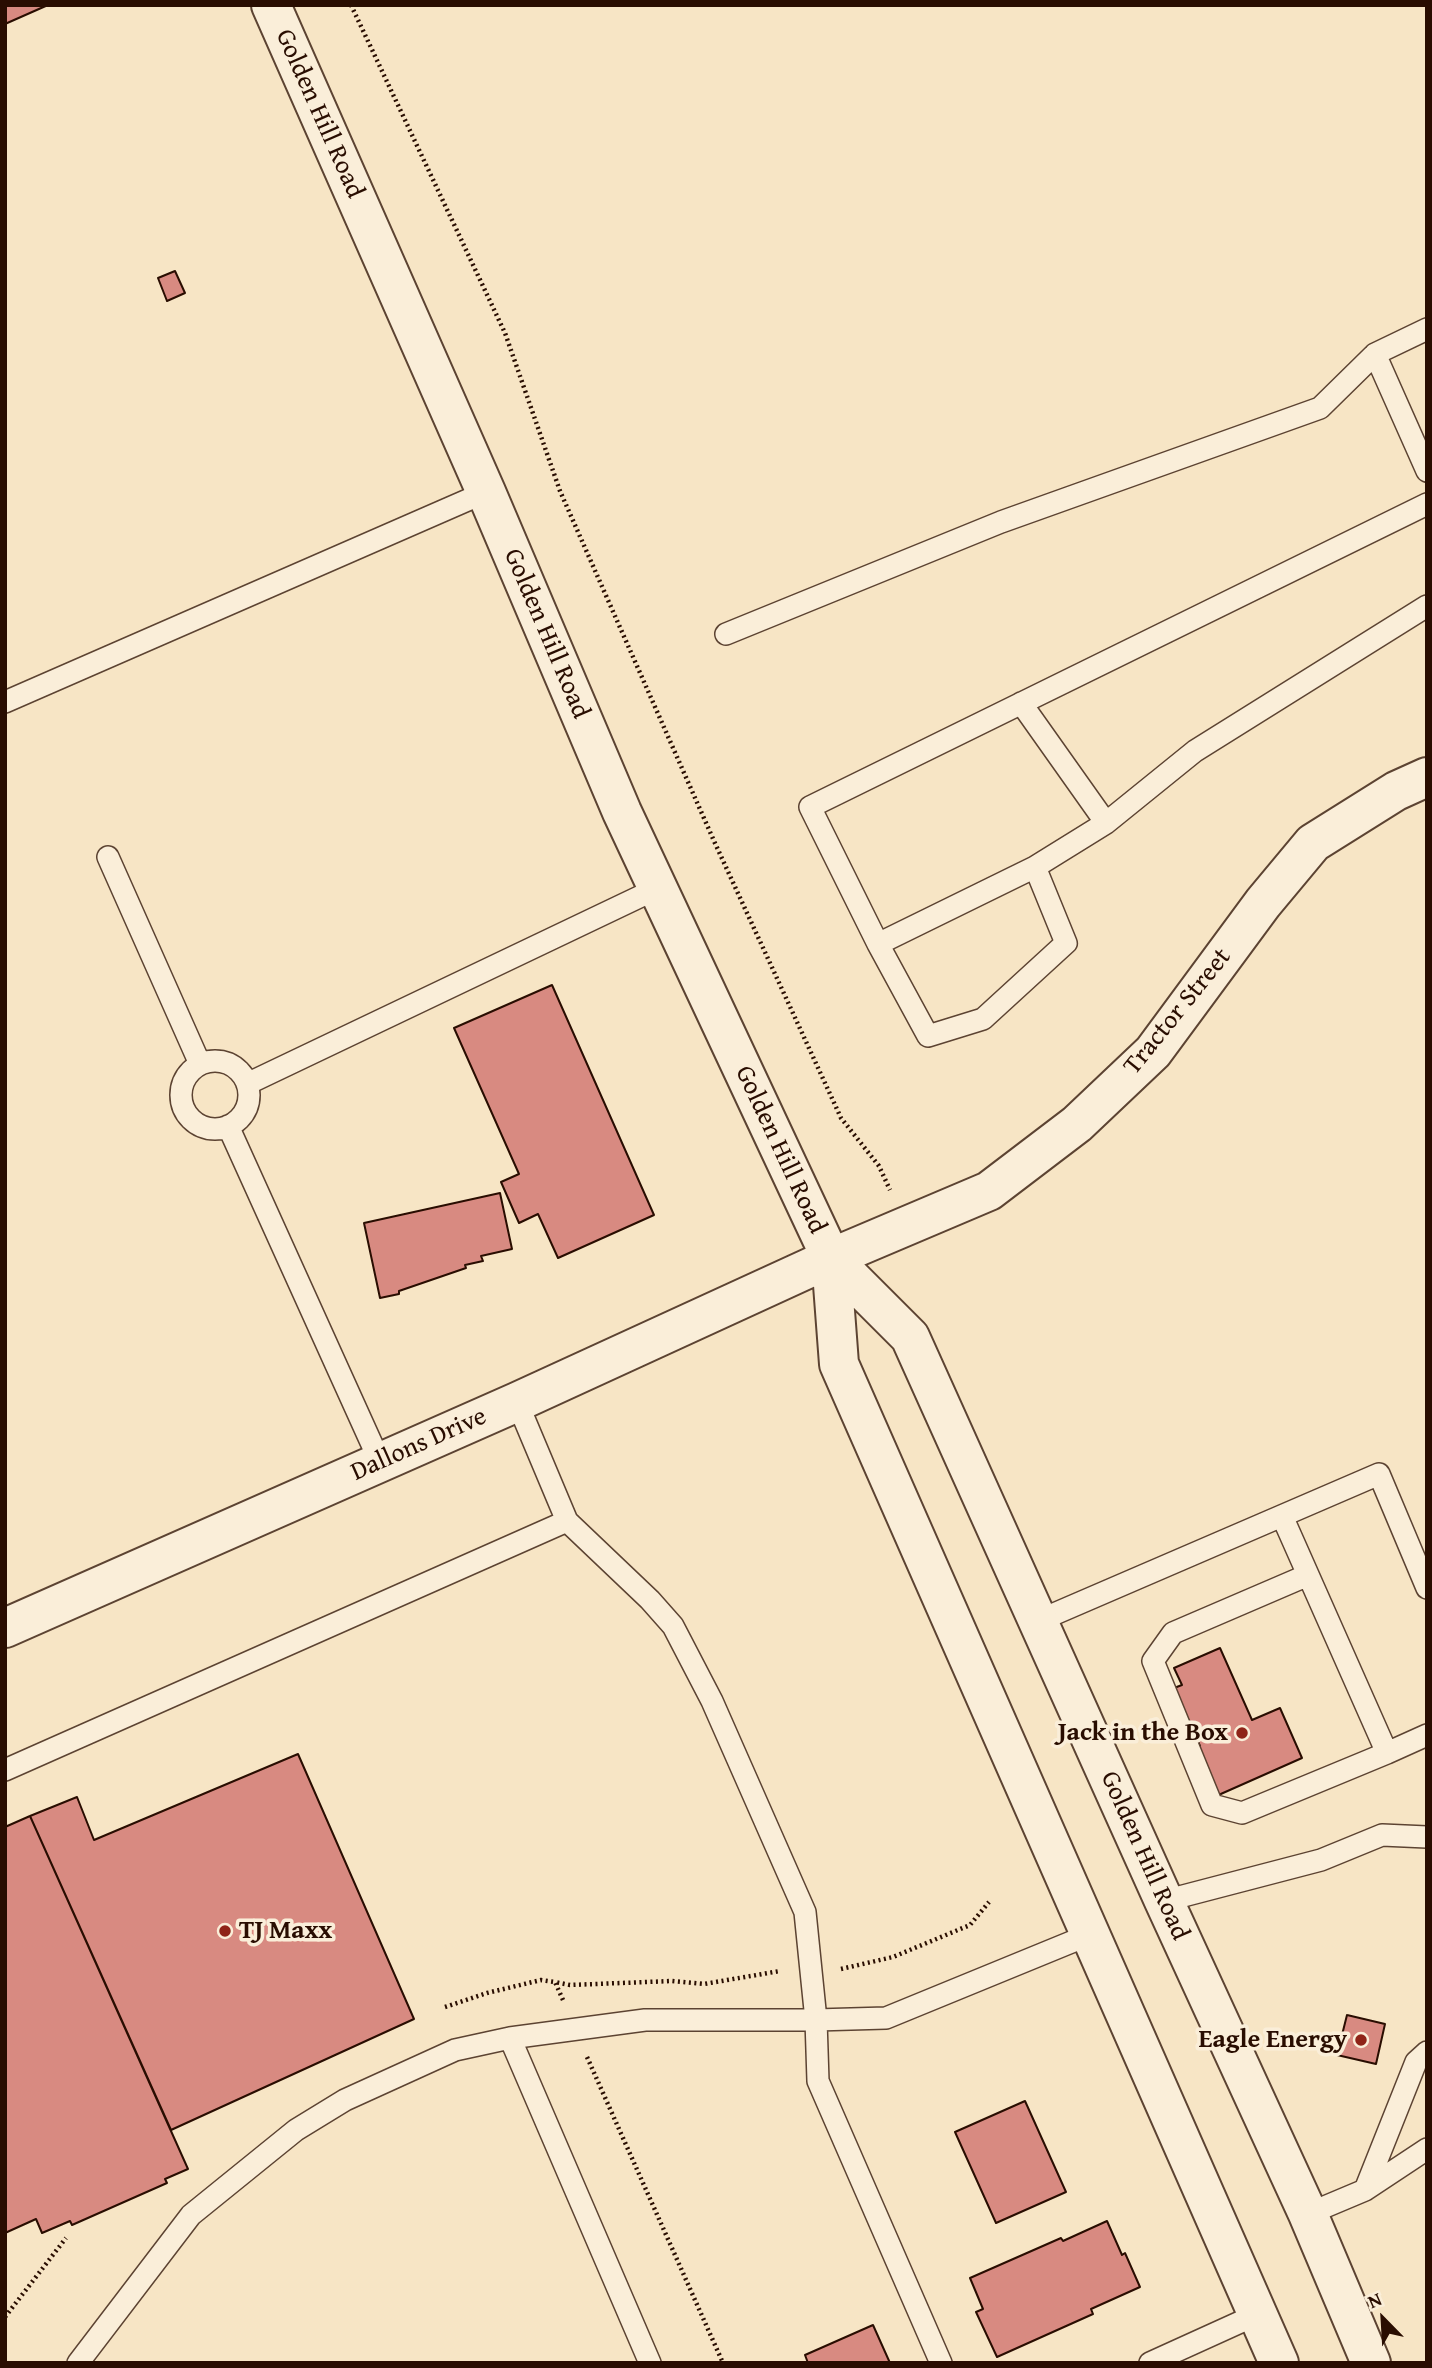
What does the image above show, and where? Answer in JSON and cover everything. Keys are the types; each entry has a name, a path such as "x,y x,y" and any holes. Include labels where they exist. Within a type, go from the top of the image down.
{"street":[{"name":"Golden Hill Road","path":"271,5 486,492 622,811 831,1258 910,1337 1308,2214 1371,2363"},
{"name":"Tractor Street","path":"831,1258 989,1191 1077,1124 1153,1052 1263,904 1313,843 1395,791 1427,777"},
{"name":"Golden Hill Road","path":"831,1258 839,1364 1279,2363"},
{"name":"Dallons Drive","path":"5,1628 517,1402 831,1258"}],"lane":[{"path":"726,634 1001,522 1320,408 1374,354 1427,329"},
{"path":"1374,354 1427,471"},
{"path":"5,702 486,492"},
{"path":"1035,867 1066,943 983,1019 928,1036 878,944 810,807 1427,504"},
{"path":"878,944 1035,867 1106,823 1195,751 1427,606"},
{"path":"1021,703 1106,823"},
{"path":"108,857 200,1064"},
{"path":"247,1084 658,888"},
{"path":"210,1061 222,1061 233,1066 247,1084 247,1106 241,1117 228,1126 210,1129 199,1125 184,1110 180,1100 181,1089 191,1070 210,1061"},
{"path":"228,1126 380,1462"},
{"path":"517,1402 567,1521 650,1600 673,1626 691,1658 806,1912 816,2020 818,2081 942,2363"},
{"path":"1038,1621 1379,1474 1427,1588"},
{"path":"1282,1516 1387,1753"},
{"path":"5,1770 567,1521"},
{"path":"1308,1575 1173,1633 1153,1661 1212,1805 1242,1813 1427,1735"},
{"path":"1164,1901 1321,1860 1382,1835 1427,1837"},
{"path":"78,2363 191,2215 296,2130 345,2100 455,2050 510,2038 645,2020 886,2018 1091,1934"},
{"path":"510,2038 650,2363"},
{"path":"1365,2190 1416,2062 1427,2052"},
{"path":"1308,2214 1365,2190 1427,2150"},
{"path":"1150,2363 1258,2314"}],"path":[{"path":"351,5 505,333 560,491 714,841 841,1118 879,1166 906,1226"},
{"path":"445,2007 487,1993 541,1980 570,1985 672,1981 704,1984 768,1972 842,1969 893,1957 970,1926 989,1902"},
{"path":"555,1982 723,2363"},
{"path":"5,2317 66,2238"}],"building":[{"path":"5,5 48,5 5,24"},
{"path":"175,271 185,293 167,301 158,278"},
{"path":"552,985 654,1215 558,1258 538,1214 519,1223 501,1182 519,1174 454,1028"},
{"path":"500,1193 512,1249 481,1256 483,1261 465,1265 466,1268 399,1291 399,1294 380,1298 364,1223"},
{"name":"Jack in the Box","path":"1220,1648 1252,1720 1280,1708 1302,1758 1214,1797 1193,1749 1200,1746 1174,1688 1182,1685 1174,1668"},
{"path":"298,1754 414,2019 171,2130 30,1816 77,1797 94,1840"},
{"path":"30,1816 188,2169 165,2179 167,2183 72,2225 70,2221 42,2233 36,2219 5,2233 5,1827"},
{"name":"Eagle Energy","path":"1347,2015 1385,2024 1376,2064 1337,2055"},
{"path":"1025,2101 1066,2192 996,2223 955,2132"},
{"path":"1107,2221 1140,2287 1091,2309 1093,2314 997,2357 976,2312 983,2309 970,2278"},
{"path":"873,2325 890,2363 808,2363 805,2355"}],"place":[{"name":"Jack in the Box","path":"1242,1733"},
{"name":"TJ Maxx","path":"225,1931"},
{"name":"Eagle Energy","path":"1361,2040"}]}
